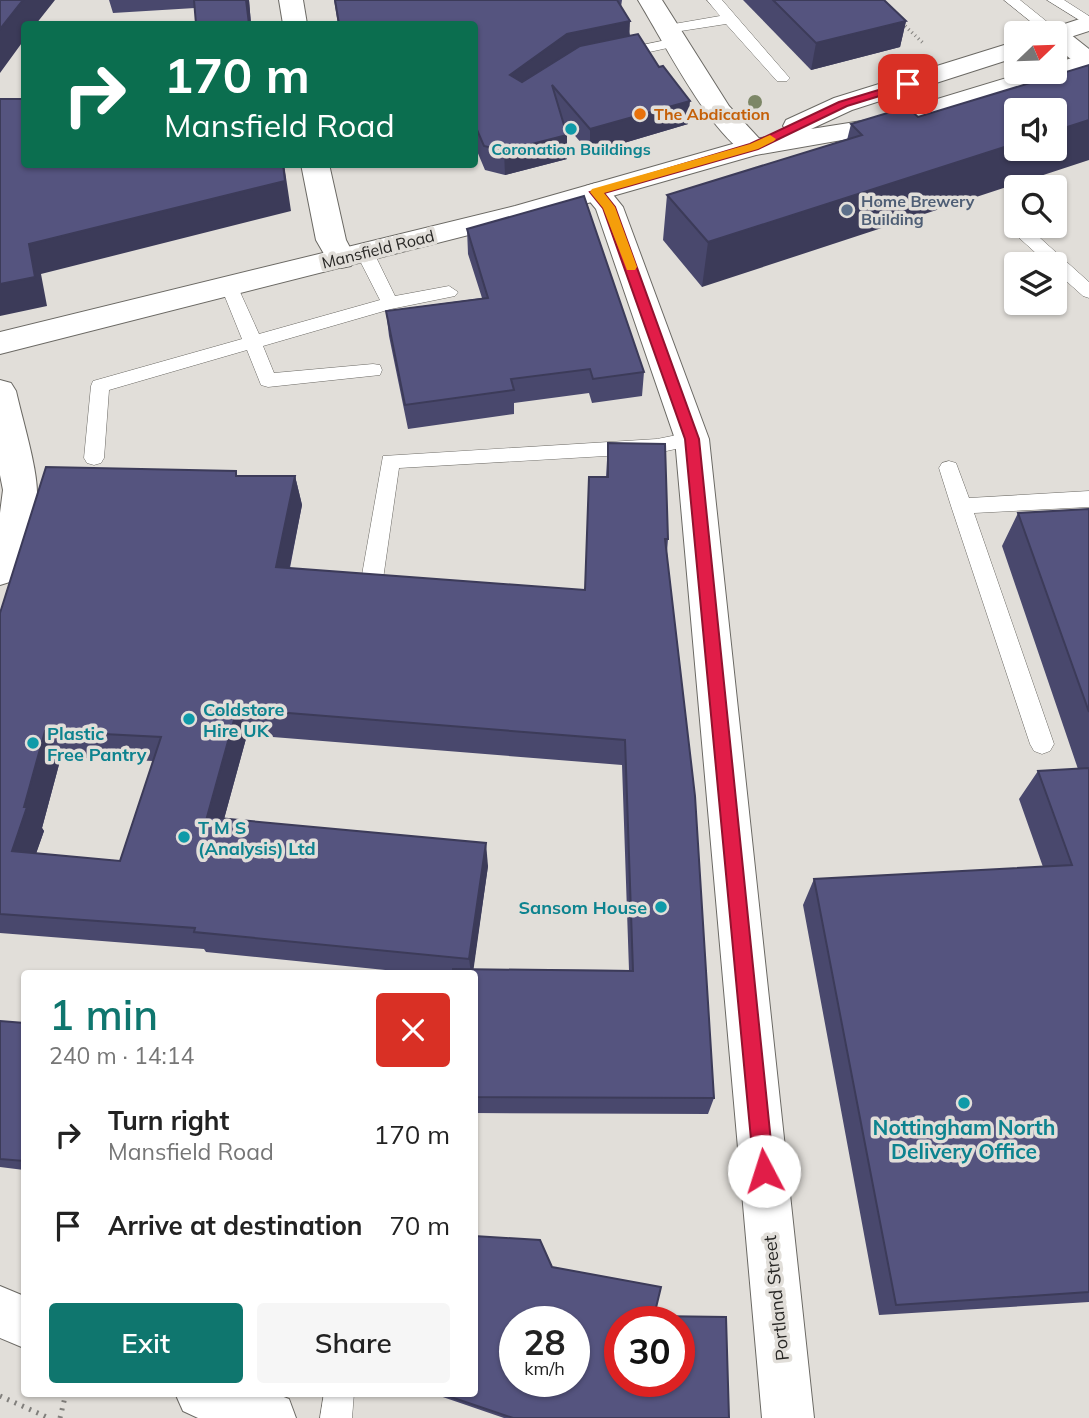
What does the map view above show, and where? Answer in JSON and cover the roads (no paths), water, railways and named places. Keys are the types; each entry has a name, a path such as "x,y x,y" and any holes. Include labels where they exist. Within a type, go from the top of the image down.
{"main road":[{"path":"291,0 294,21"},
{"path":"650,0 719,111 754,147"},
{"path":"1068,30 1089,23"},
{"path":"1068,44 1089,61"},
{"name":"Mansfield Road","path":"754,147 843,104 1004,53"},
{"name":"Mansfield Road","path":"0,343 353,256 754,147 872,127 1089,61"},
{"path":"316,168 331,240 353,256"},
{"name":"Portland Street","path":"596,192 609,207 692,439 788,1418"},
{"path":"0,391 20,490 6,536 0,571"},
{"path":"0,1311 21,1322"},
{"path":"212,1397 270,1418"}],"lane":[{"path":"714,0 782,78"},
{"path":"1011,0 1038,21"},
{"path":"1054,0 1089,23"},
{"path":"599,58 730,19"},
{"path":"1030,238 1089,292"},
{"path":"353,256 390,303"},
{"path":"230,287 268,380 373,370"},
{"path":"94,458 100,386 390,303 449,292"},
{"path":"371,586 390,461 657,446 692,439"},
{"path":"948,468 1042,744"},
{"path":"961,506 1089,499"},
{"path":"336,1418 339,1397"}],"place":[{"name":"The Abdication","path":"640,114"},
{"name":"Coronation Buildings","path":"571,129"},
{"name":"Home Brewery Building","path":"847,210"},
{"name":"Coldstore Hire UK","path":"189,719"},
{"name":"Plastic Free Pantry","path":"33,743"},
{"name":"T M S (Analysis) Ltd","path":"184,837"},
{"name":"Sansom House","path":"661,907"},
{"name":"Nottingham North Delivery Office","path":"964,1103"}]}
